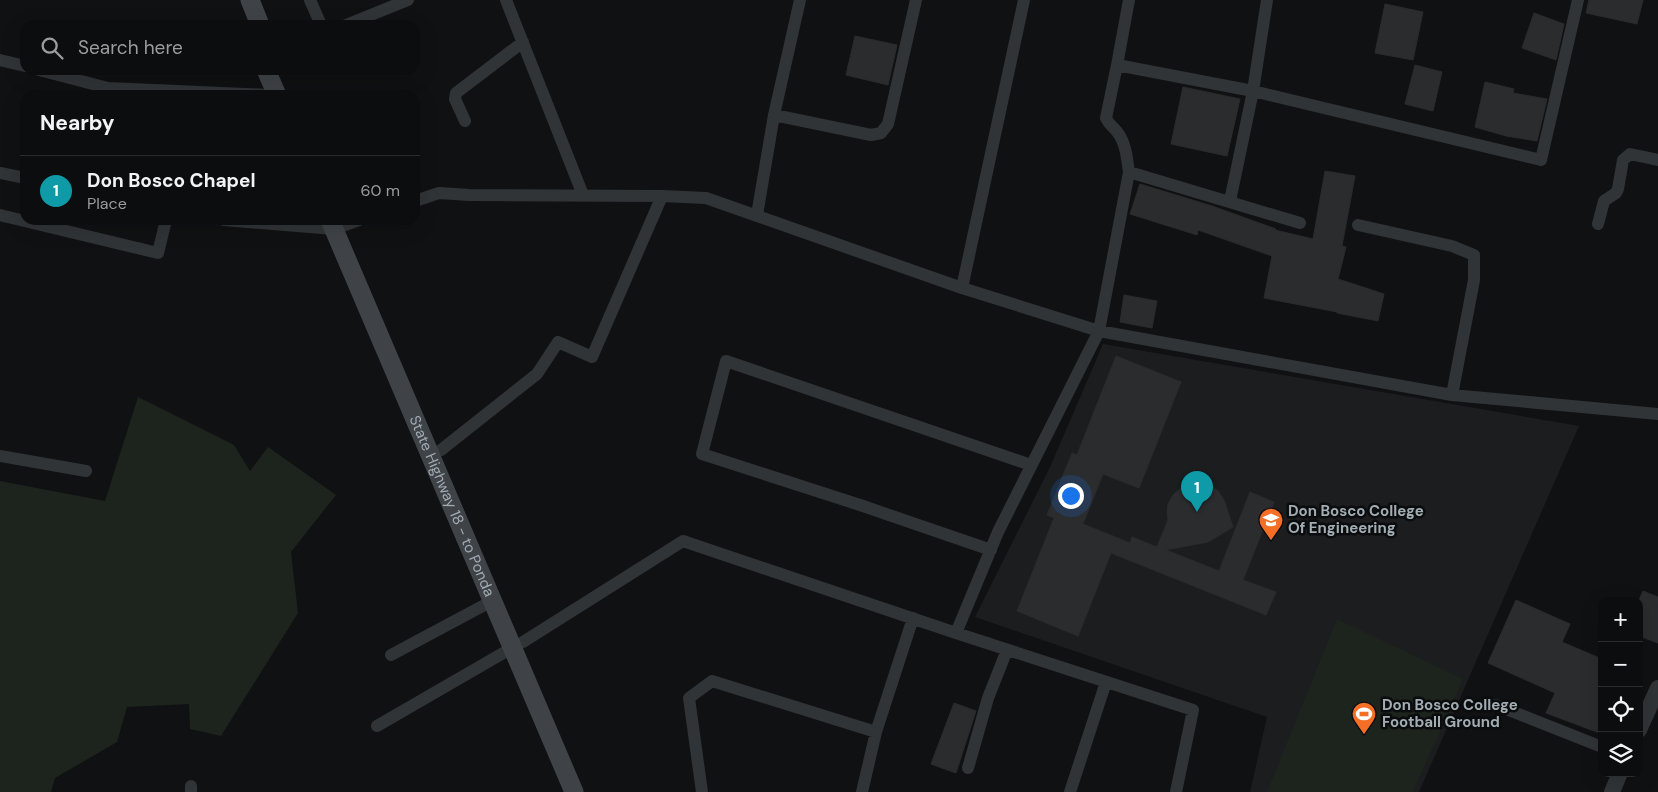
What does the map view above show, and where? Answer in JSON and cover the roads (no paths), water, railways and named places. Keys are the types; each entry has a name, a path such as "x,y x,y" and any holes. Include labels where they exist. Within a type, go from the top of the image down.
{"main road":[{"path":"247,20 248,0"},
{"path":"248,0 258,20"},
{"path":"268,75 275,90"},
{"path":"281,75 288,90"},
{"name":"State Highway 18 - to Ponda","path":"343,225 441,450 574,792"},
{"name":"State Highway 18 - to Ponda","path":"343,225 492,601 518,645 587,792"}],"street":[{"path":"310,0 319,20"},
{"path":"358,20 408,0"},
{"path":"506,0 583,196"},
{"path":"757,215 774,115 800,0"},
{"path":"774,115 871,135 881,133 888,124 916,0"},
{"path":"962,288 1024,0"},
{"path":"956,633 991,550 1098,331 1129,172 1124,145 1119,134 1110,126 1106,118 1129,0"},
{"path":"1230,201 1253,91 1267,0"},
{"path":"1117,65 1253,91 1541,160 1578,0"},
{"path":"465,121 455,99 456,93 523,42"},
{"path":"0,60 20,65"},
{"path":"58,75 108,88 154,90"},
{"path":"1598,224 1604,201 1616,194 1624,160 1630,154 1658,160"},
{"path":"1129,172 1300,223"},
{"path":"0,173 20,177"},
{"path":"420,199 439,193 706,198 962,288 1098,331 1452,395 1658,414"},
{"path":"441,450 537,374 558,342 592,357 662,196"},
{"path":"0,215 20,220"},
{"path":"42,225 158,253 165,225"},
{"path":"1358,225 1452,246 1474,255 1474,280 1452,395"},
{"path":"991,550 702,454 726,361 1031,465"},
{"path":"0,456 86,471"},
{"path":"377,726 518,645 683,541 1007,650 1193,710 1176,792"},
{"path":"391,655 492,601"},
{"path":"862,792 876,732 913,618"},
{"path":"968,768 988,698 1007,650"},
{"path":"702,792 689,698 712,681 876,732"},
{"path":"1070,792 1106,682"},
{"path":"1643,725 1652,714 1658,688"},
{"path":"1496,705 1598,745"},
{"path":"1612,792 1618,777"}],"place":[{"name":"Don Bosco Chapel","path":"1197,512"},
{"name":"Don Bosco College Of Engineering","path":"1271,541"},
{"name":"Don Bosco College Football Ground","path":"1364,735"}]}
